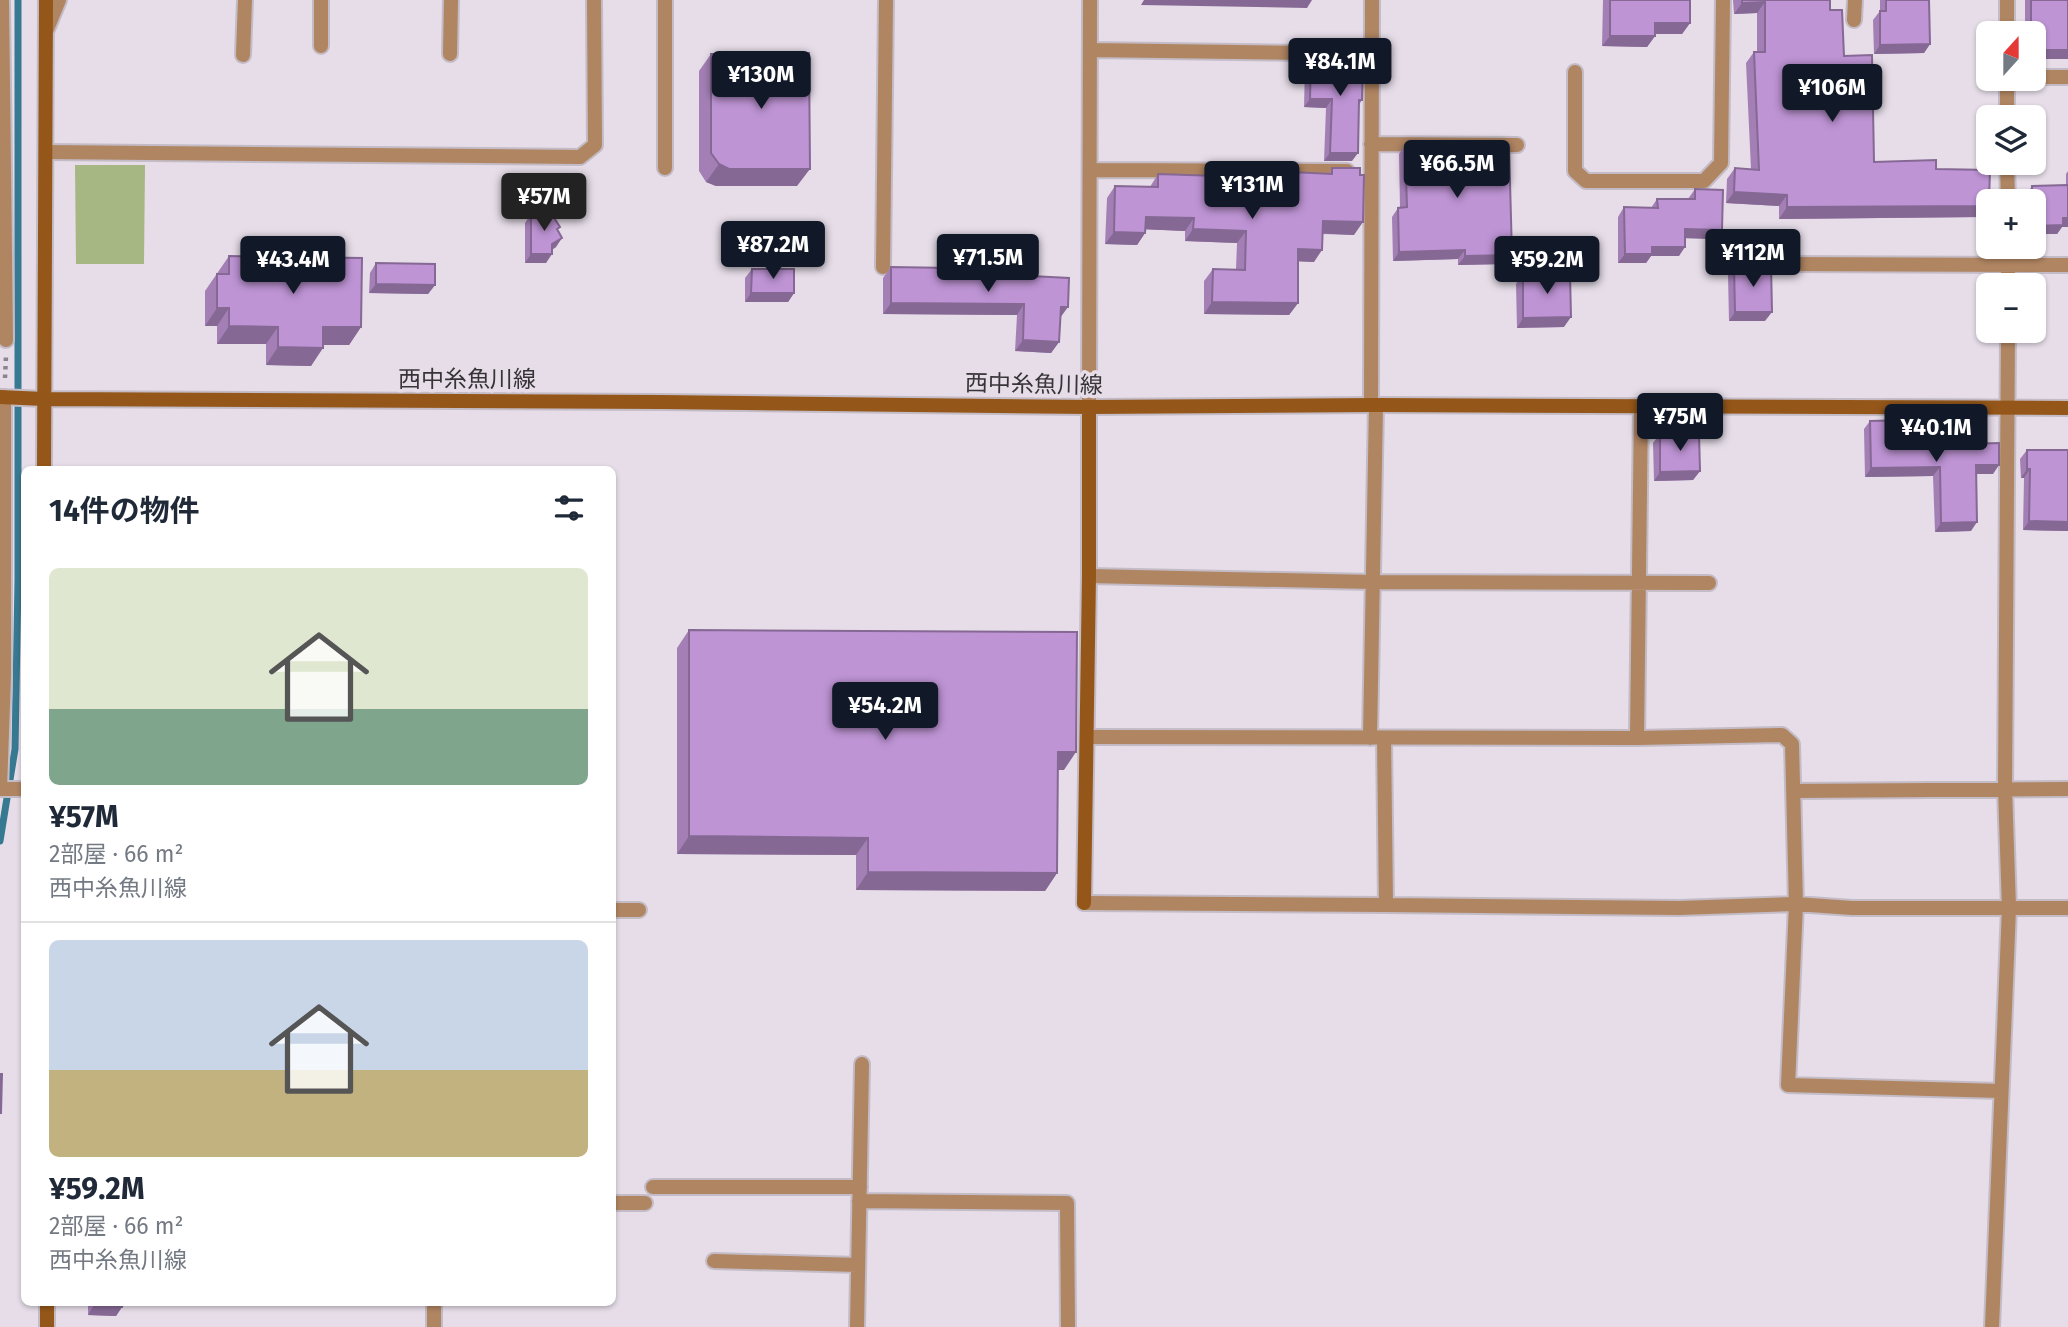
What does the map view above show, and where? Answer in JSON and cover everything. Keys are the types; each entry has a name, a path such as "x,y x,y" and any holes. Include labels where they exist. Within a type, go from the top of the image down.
{"main road":[{"path":"44,466 46,0"},
{"name":"西中糸魚川線","path":"2,397 1089,407 1374,405 2068,408"},
{"path":"1084,903 1089,407"},
{"path":"47,1306 47,1327"}],"street":[{"path":"2,0 3,270 6,340"},
{"path":"47,29 59,0"},
{"path":"243,55 245,0"},
{"path":"321,0 321,46"},
{"path":"450,54 451,0"},
{"path":"46,152 580,157 595,145 594,0"},
{"path":"665,0 665,168"},
{"path":"883,267 886,0"},
{"path":"1089,407 1090,0"},
{"path":"1372,0 1372,582 1386,905"},
{"path":"1576,72 1575,171 1586,181 1704,181 1720,163 1723,0"},
{"path":"1854,20 1855,0"},
{"path":"2007,0 2007,21"},
{"path":"1090,50 1372,54"},
{"path":"2046,76 2068,77"},
{"path":"1371,144 1517,145"},
{"path":"1090,170 1371,171"},
{"path":"2008,259 2008,273"},
{"path":"1776,264 2068,265"},
{"path":"1991,1327 2009,908 2005,789 2008,343"},
{"path":"2,397 0,789 21,789"},
{"path":"1637,738 1641,407"},
{"path":"1089,576 1372,582 1709,583"},
{"path":"1087,737 1637,738 1782,735 1792,744 1796,904 1788,1085 2000,1091"},
{"path":"1793,791 2068,789"},
{"path":"1084,903 1679,908 1796,904 1852,908 2068,908"},
{"path":"616,910 639,910"},
{"path":"857,1327 862,1064"},
{"path":"653,1187 1067,1203 1068,1327"},
{"path":"616,1203 645,1203"},
{"path":"715,1261 858,1265"},
{"path":"434,1306 434,1327"}],"path":[{"path":"2,397 6,340"}],"green space":[{"path":"75,165 145,165 144,264 76,264"}],"building":[{"path":"1610,0 1690,0 1690,23 1655,23 1655,36 1610,36"},
{"path":"1742,0 1830,0 1830,10 1842,10 1844,56 1872,55 1874,162 1936,160 1936,169 1976,170 1976,175 1990,175 1989,189 1976,189 1976,206 1787,207 1787,195 1734,192 1735,168 1759,170 1754,52 1765,52 1765,2 1742,3"},
{"path":"1886,0 1929,0 1930,44 1880,45 1880,11 1886,11"},
{"path":"2031,0 2068,0 2068,50 2046,50 2046,21 2031,21"},
{"path":"809,53 810,169 729,169 719,164 711,153 711,54"},
{"path":"1311,57 1363,59 1358,153 1330,153 1332,99 1310,99"},
{"path":"1405,145 1509,145 1512,255 1465,256 1465,250 1399,252 1398,208 1407,207"},
{"path":"1332,168 1360,168 1360,175 1364,175 1363,222 1323,221 1322,250 1298,249 1298,303 1212,302 1213,269 1245,270 1246,231 1193,229 1194,218 1146,217 1145,233 1114,232 1115,186 1158,187 1158,174 1247,177 1247,170 1332,174"},
{"path":"2068,185 2068,218 2063,218 2063,225 2046,226 2046,189 2032,189 2032,186"},
{"path":"1695,189 1723,190 1722,230 1685,229 1685,247 1652,247 1652,254 1625,254 1624,207 1658,208 1657,199 1695,199"},
{"path":"549,210 560,227 557,229 562,238 552,244 552,254 531,254 531,214 541,215"},
{"path":"229,256 362,258 361,327 323,327 323,348 278,347 278,327 229,326 229,308 217,308 217,274 229,274"},
{"path":"376,263 435,264 435,285 376,284"},
{"path":"1771,265 1772,312 1735,312 1734,266"},
{"path":"891,267 1014,269 1013,275 1069,278 1068,307 1061,307 1059,342 1023,340 1024,304 891,303"},
{"path":"752,269 794,269 794,293 751,293"},
{"path":"1523,274 1570,274 1571,317 1523,318"},
{"path":"1908,420 1908,438 1967,437 1967,444 1999,443 1999,465 1976,465 1977,522 1941,523 1940,467 1871,468 1870,421"},
{"path":"1660,434 1699,434 1700,471 1660,472"},
{"path":"2027,450 2068,450 2068,522 2029,521 2030,469 2027,469"},
{"path":"689,630 1077,632 1076,752 1058,752 1057,873 868,872 868,838 689,836"},
{"path":"2,1074 1,1113 0,1113"}],"waterway":[{"path":"0,841 15,749 18,580 18,0"}]}
